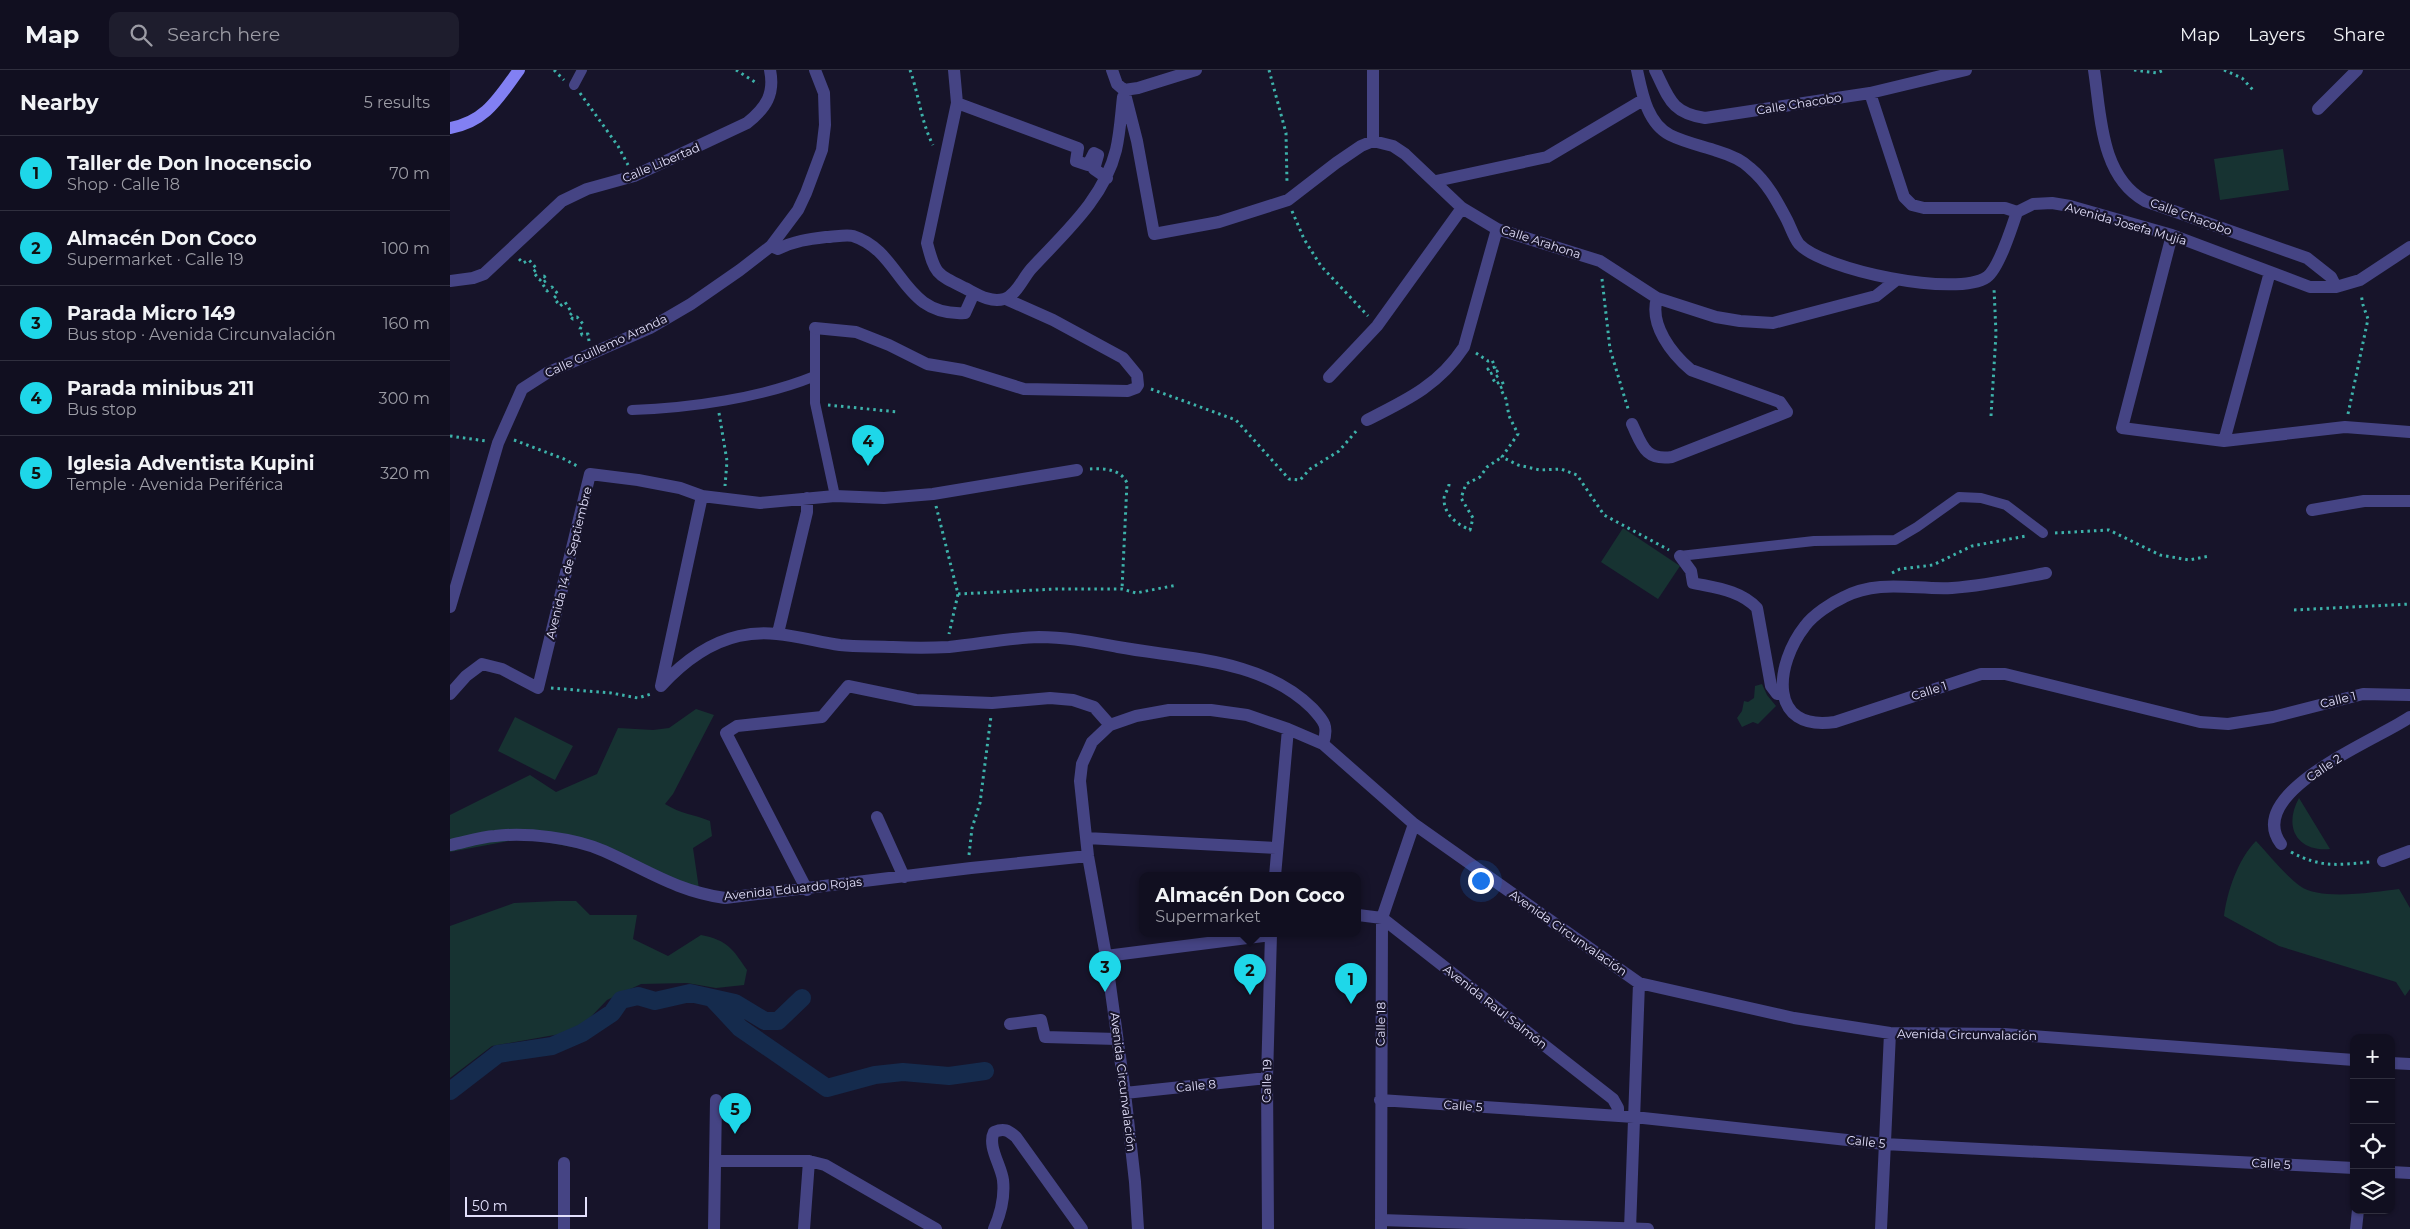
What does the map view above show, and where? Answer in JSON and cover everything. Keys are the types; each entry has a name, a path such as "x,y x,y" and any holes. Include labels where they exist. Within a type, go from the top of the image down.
{"main road":[{"path":"450,128 476,120 490,110 519,70"}],"street":[{"path":"770,70 772,93"},
{"name":"Calle Guillemo Aranda","path":"450,607 500,439 522,389 547,373 591,352 650,328 715,287 771,246 798,210 822,150 826,126 824,93 815,70"},
{"path":"816,328 856,332 889,344 927,364 963,370 1024,389 1128,391 1133,390 1138,385 1137,375 1123,358 1053,320 1006,299 995,301 939,276 932,264 926,243 948,152 957,103 954,70"},
{"path":"1112,70 1117,84 1124,90 1137,140 1154,234 1219,222 1288,200 1344,158 1373,141 1373,70"},
{"path":"1124,90 1138,88 1196,70"},
{"path":"1636,70 1643,100 1655,122 1670,135 1722,153 1749,166 1766,185 1798,243 1810,253 1828,261 1895,281 1955,283 1988,276 2009,237 2017,212 2005,208 1924,208 1912,205 1904,198 1870,93"},
{"name":"Calle Chacobo","path":"1655,70 1676,108 1686,115 1705,118 1870,93 1966,70"},
{"name":"Calle Chacobo","path":"2094,70 2109,156 2120,179 2134,194 2145,201 2307,258 2331,277 2336,287"},
{"path":"2318,109 2357,70"},
{"path":"1006,299 1089,206 1107,178 1116,149 1124,90"},
{"name":"Calle Libertad","path":"450,281 473,278 484,274 562,201 587,189 634,176 747,123 761,112 772,93"},
{"path":"1436,181 1547,157 1643,100"},
{"path":"957,103 1078,148 1076,160 1088,165 1094,153 1098,155 1094,169 1107,178"},
{"name":"Calle Arahona","path":"1373,141 1393,146 1405,154 1436,181 1462,208 1497,229 1600,261 1657,298 1716,317 1773,323 1876,296 1895,281"},
{"name":"Avenida Josefa Mujía","path":"2017,212 2033,204 2052,203 2070,206 2172,235 2310,287 2336,287 2360,280 2410,247"},
{"path":"1330,377 1377,326 1462,208"},
{"path":"1367,420 1413,397 1439,377 1464,347 1497,229"},
{"path":"771,246 778,249 805,239 851,235 870,244 882,254 906,286 921,303 927,306 944,311 965,313 974,293"},
{"path":"2172,235 2122,428 2224,441 2345,427 2410,432"},
{"path":"2224,441 2270,272"},
{"path":"1632,424 1645,450 1659,459 1672,457 1787,412 1780,402 1691,370 1681,362 1671,350 1661,330 1656,307 1657,298"},
{"path":"590,474 680,488 702,496 760,503 835,496 884,498 933,494 1077,470"},
{"name":"Avenida 14 de Septiembre","path":"538,688 590,474"},
{"path":"661,686 702,496"},
{"path":"778,633 807,512 807,498"},
{"path":"2312,510 2364,502 2410,501"},
{"name":"Calle 1","path":"1680,556 1691,571 1693,583 1733,591 1757,608 1771,686 1777,694 1782,694 1786,706 1794,716 1822,724 1835,722 1981,674 2005,674 2200,722 2228,724 2273,717 2363,694 2410,695"},
{"path":"1782,694 1787,664 1794,644 1805,625 1843,597 1866,588 1885,586 1951,588 1996,583 2046,573"},
{"path":"661,686 676,670 716,643 741,636 778,633 841,645 947,647 1038,638 1079,639 1236,667 1268,678 1303,700 1322,719 1327,734 1323,744"},
{"path":"450,694 466,676 482,664 502,669 538,688"},
{"path":"807,890 726,733 736,726 822,717 848,686 916,700 992,703 1050,698 1082,702 1094,707 1110,726"},
{"name":"Avenida Circunvalación","path":"1138,1229 1125,1093 1106,956 1088,856 1080,781 1082,764 1092,742 1110,726 1136,716 1169,710 1211,710 1247,715 1288,729 1323,744 1414,824 1639,983 1794,1018 1890,1033 2004,1034 2350,1060"},
{"name":"Calle 2","path":"2281,844 2275,836 2274,822 2281,804 2294,789 2329,763 2410,718"},
{"path":"1274,872 1288,729"},
{"path":"877,817 904,877"},
{"name":"Calle 18","path":"1381,1224 1382,918 1414,824"},
{"name":"Avenida Eduardo Rojas","path":"450,845 496,836 549,838 577,842 604,850 666,882 700,894 725,898 807,890 971,868 1088,856"},
{"path":"1086,838 1276,848"},
{"path":"2383,861 2410,851"},
{"path":"1361,915 1382,918"},
{"name":"Avenida Raul Salmón","path":"1382,918 1613,1099 1618,1108 1618,1116"},
{"path":"1106,956 1248,937"},
{"name":"Calle 19","path":"1268,1229 1266,1078 1271,937"},
{"path":"1630,1229 1639,983"},
{"path":"1010,1024 1041,1020 1045,1037 1117,1039"},
{"path":"1881,1229 1890,1033"},
{"path":"2395,1063 2410,1064"},
{"name":"Calle 8","path":"1125,1093 1266,1078"},
{"path":"714,1229 716,1100"},
{"name":"Calle 5","path":"1380,1100 1634,1117 1884,1144 2350,1168"},
{"path":"994,1229 1000,1215 1004,1194 992,1136 994,1132 1002,1129 1008,1130 1016,1137 1082,1229"},
{"path":"715,1161 809,1161 835,1169 936,1229"},
{"path":"804,1229 809,1161"},
{"path":"564,1163 564,1229"},
{"path":"2395,1172 2410,1173"},
{"path":"2356,1229 2358,1214"},
{"path":"1381,1224 1648,1229"}],"lane":[{"path":"574,85 582,70"},
{"path":"816,328 815,403 835,496"},
{"path":"632,410 671,408 771,392 815,376"},
{"path":"1680,556 1814,541 1895,540 1959,497 1981,498 2006,505 2043,533"}],"path":[{"path":"554,70 574,85 618,146 634,176"},
{"path":"736,70 772,93"},
{"path":"910,70 918,93 926,131 934,146 948,152"},
{"path":"2134,70 2157,73 2164,70"},
{"path":"2224,70 2242,78 2253,90"},
{"path":"510,250 523,263 529,260 537,269 533,272 540,280 544,276 546,280 542,283 547,291 552,287 558,294 554,298 560,306 565,302 572,313 569,316 572,319 577,317 583,324 580,328 582,335 588,334 591,352"},
{"path":"1600,261 1610,349 1632,424"},
{"path":"1988,276 1995,291 1996,334 1991,416"},
{"path":"2345,427 2368,320 2363,306 2360,280"},
{"path":"1450,484 1444,498 1446,509 1457,524 1470,530 1474,518 1461,498 1466,484 1480,477 1487,467 1502,457 1518,434 1509,416 1506,399 1500,388 1504,386 1502,380 1496,384 1492,379 1499,375 1497,371 1490,374 1488,369 1495,367 1492,360 1488,361 1464,347"},
{"path":"1138,385 1236,420 1289,479 1300,480 1310,470 1339,451 1367,420"},
{"path":"717,400 727,461 724,493"},
{"path":"815,403 898,412"},
{"name":"Avenida 14 de Septiembre","path":"450,436 500,439 564,459 590,474"},
{"path":"1502,457 1540,470 1561,469 1577,475 1604,515 1680,556"},
{"path":"1077,470 1102,468 1121,474 1127,483 1122,589"},
{"path":"933,494 958,594 947,647"},
{"path":"1885,586 1886,579 1894,570 1923,568 1972,546 2043,533 2109,530 2160,555 2189,560 2210,556"},
{"path":"958,594 1056,589 1122,589 1136,594 1177,585"},
{"path":"2294,610 2410,604"},
{"path":"538,688 611,692 638,698 650,694 661,686"},
{"path":"971,868 969,844 980,803 992,703"},
{"path":"2281,844 2309,861 2324,865 2383,861"}],"green space":[{"path":"2283,149 2289,190 2220,200 2214,159"},
{"path":"1623,528 1680,566 1658,599 1601,562"},
{"path":"1762,684 1767,695 1776,706 1758,724 1753,722 1742,727 1737,718 1742,711 1744,701 1748,702 1754,698 1755,686"},
{"path":"696,709 714,715 673,794 665,804 676,810 710,821 712,836 693,848 699,889 598,852 525,838 450,852 450,815 530,775 556,792 597,774 618,728 653,730 669,728"},
{"path":"515,717 573,746 555,780 498,751"},
{"path":"2299,798 2330,849 2319,849 2309,846 2301,842 2296,836 2292,819"},
{"path":"2256,841 2288,876 2309,891 2348,894 2399,889 2410,908 2410,989 2405,996 2396,982 2279,946 2224,916 2234,876 2244,857"},
{"path":"576,901 590,915 637,915 633,939 668,956 701,935 717,940 728,946 738,956 747,970 744,985 716,988 687,983 641,984 607,1000 584,1024 560,1034 492,1046 450,1078 450,926 514,903"}],"waterway":[{"path":"450,1091 498,1054 552,1046 582,1033 612,1013 621,1000 638,996 655,1001 690,993 735,1003 765,1021 778,1021 802,998"},
{"path":"712,998 740,1028 827,1088 875,1075 903,1072 949,1076 985,1071"}],"place":[{"name":"Parada minibus 211","path":"868,466"},
{"name":"Parada Micro 149","path":"1105,992"},
{"name":"Almacén Don Coco","path":"1250,995"},
{"name":"Taller de Don Inocenscio","path":"1351,1004"},
{"name":"Iglesia Adventista Kupini","path":"735,1134"}]}
